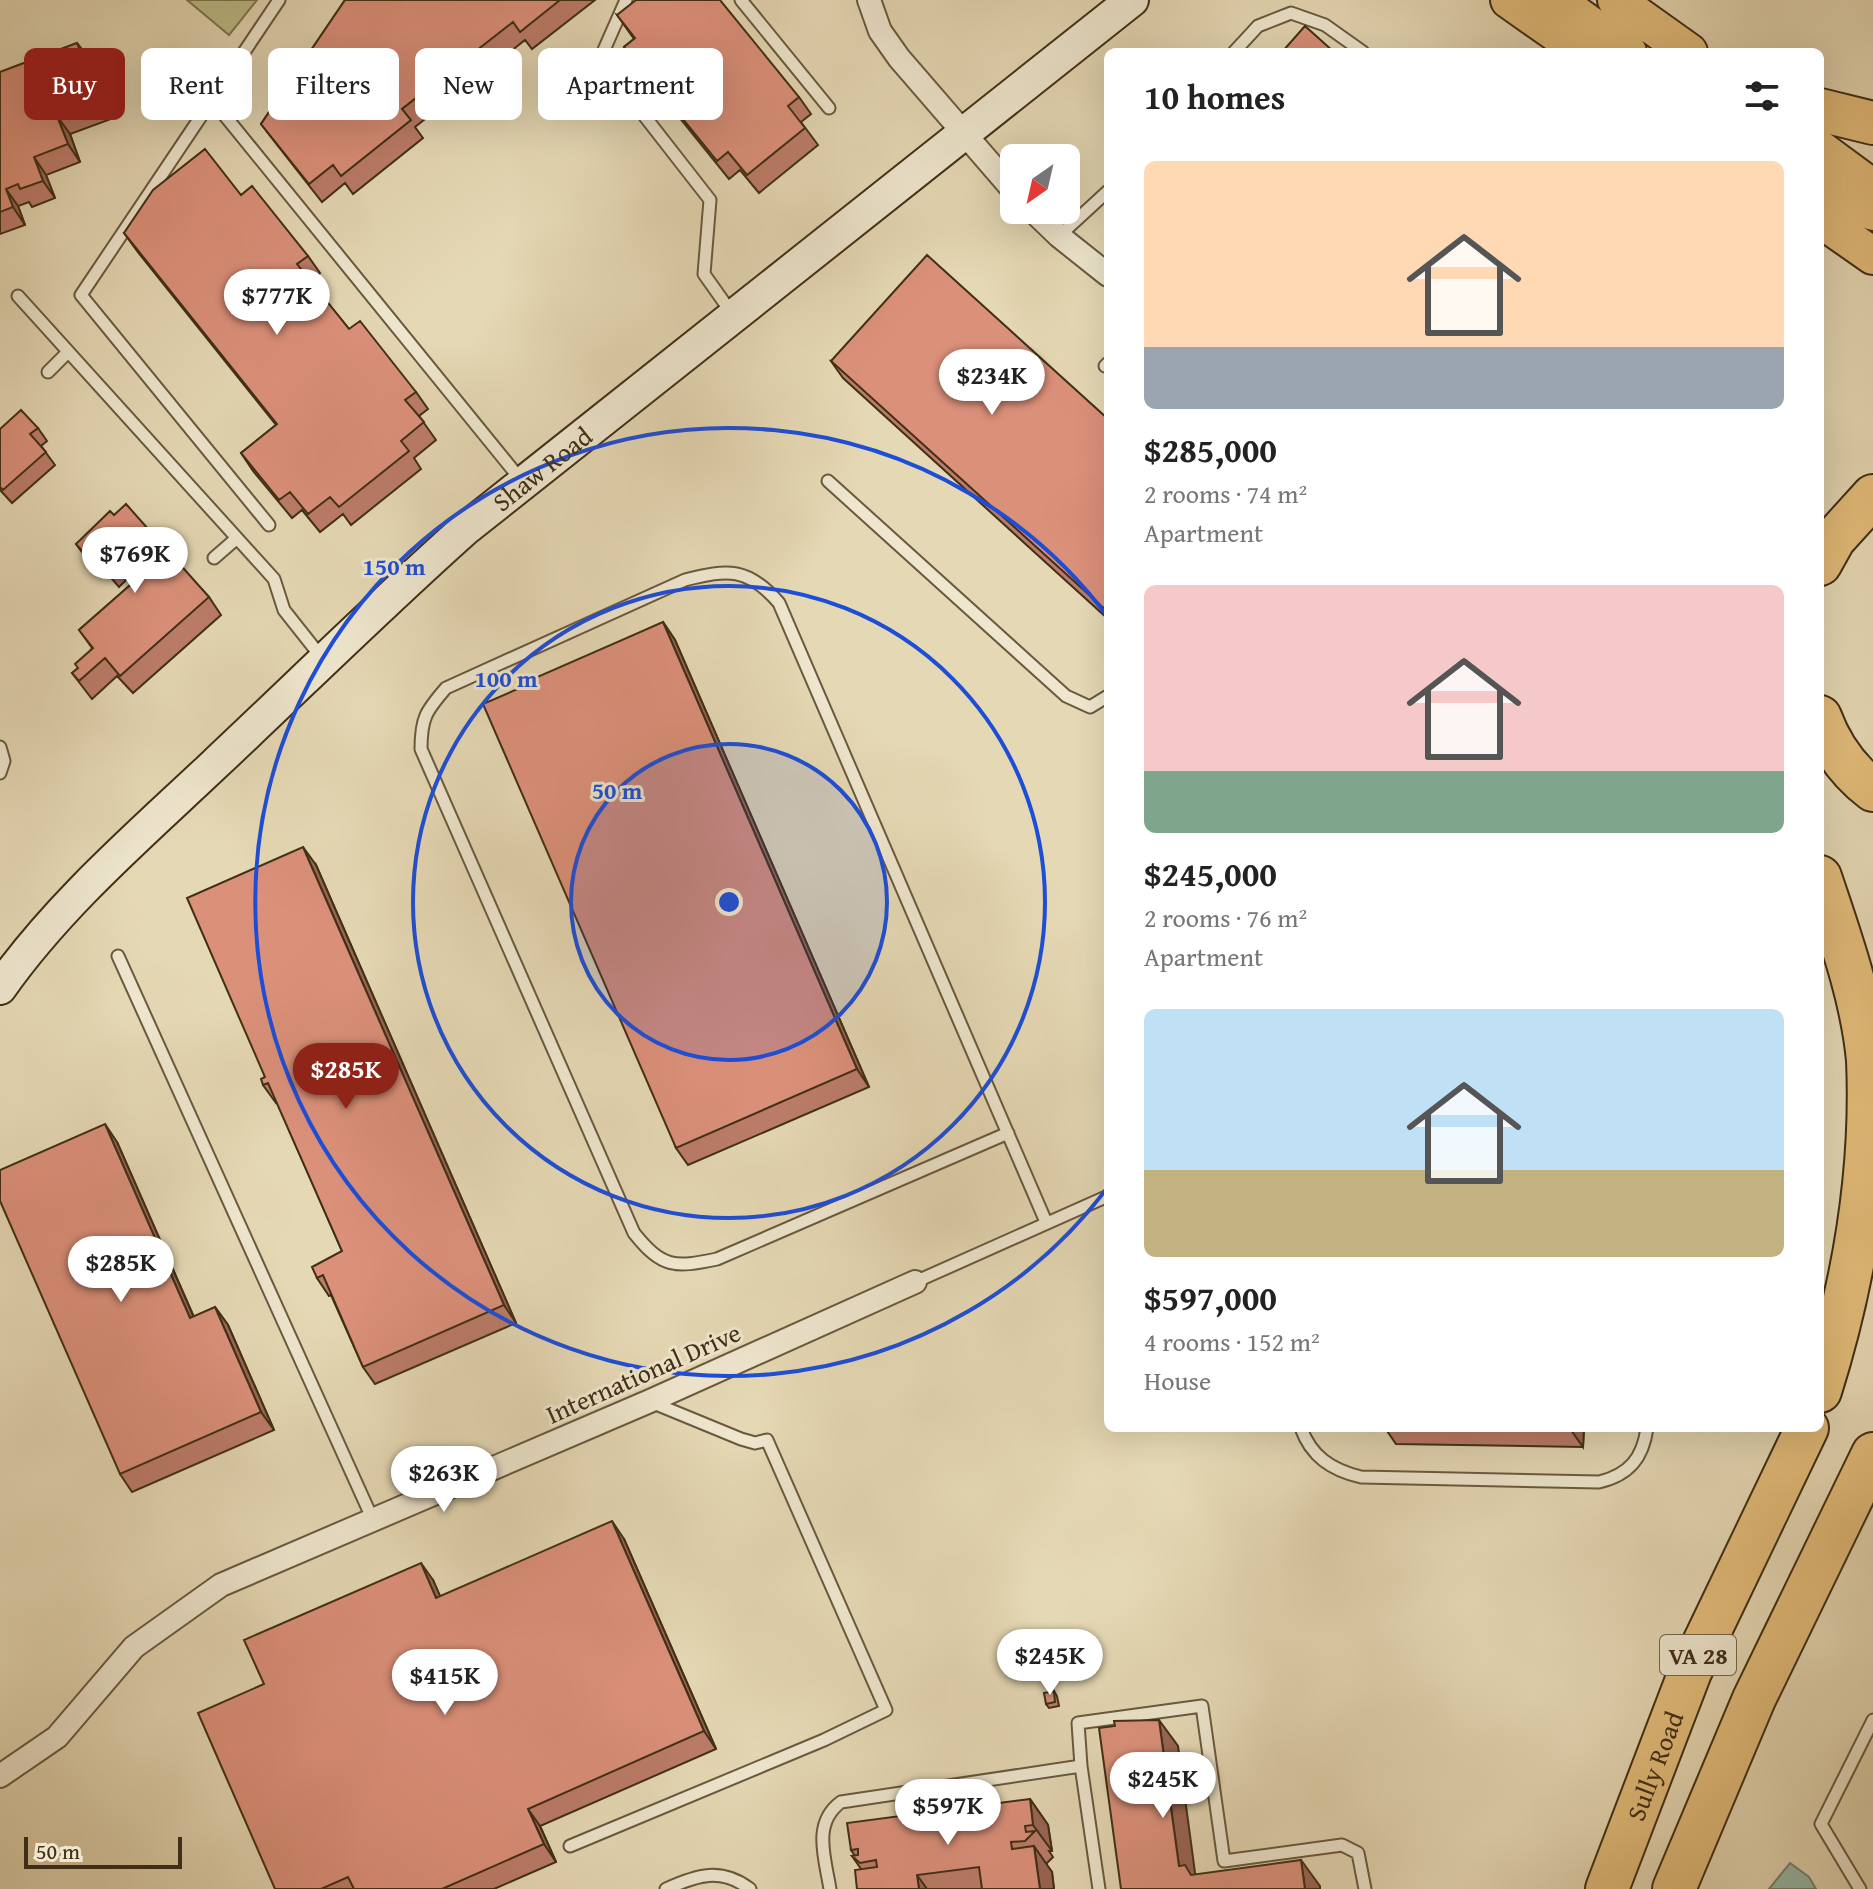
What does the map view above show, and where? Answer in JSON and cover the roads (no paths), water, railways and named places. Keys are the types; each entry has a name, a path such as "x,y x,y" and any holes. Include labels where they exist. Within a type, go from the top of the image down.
{"highway":[{"path":"1824,111 1873,123"},
{"path":"1824,557 1834,539 1873,496"},
{"path":"1824,727 1830,743 1857,778 1873,790"},
{"path":"1824,890 1856,993 1868,1058 1872,1115 1870,1167 1861,1231 1847,1296 1824,1377"},
{"path":"1824,1394 1873,1301"},
{"name":"Sully Road","path":"1607,1889 1690,1672 1805,1432"},
{"name":"VA 28","path":"1674,1889 1754,1699 1873,1454"}],"main road":[{"name":"Shaw Road","path":"0,988 18,962 113,860 464,530 1132,0"},
{"path":"1509,0 1577,48"},
{"path":"1556,0 1622,48"},
{"path":"1616,0 1683,48"},
{"path":"1824,152 1873,188"},
{"path":"1824,192 1873,212"},
{"path":"1824,222 1873,256"}],"street":[{"path":"869,0 880,31 899,58 1000,174"},
{"path":"1047,224 1104,272"},
{"name":"International Drive","path":"0,1776 57,1737 134,1647 198,1598 915,1282"}],"lane":[{"path":"248,48 279,0"},
{"path":"626,0 600,59 710,200 704,274 734,317"},
{"path":"741,0 829,108"},
{"path":"1238,48 1258,26 1291,13 1325,25 1357,48"},
{"path":"199,120 81,295 269,525"},
{"path":"228,120 524,483"},
{"path":"1059,236 1104,195"},
{"path":"18,296 274,579 284,610 323,660"},
{"path":"48,372 68,352"},
{"path":"828,481 1066,696 1090,707 1104,698"},
{"path":"214,558 237,538"},
{"path":"1008,1133 717,1259 686,1265 654,1257 634,1233 421,749 421,722 429,707 446,688 685,580 716,572 749,575 757,581 779,603 1008,1133 1046,1222"},
{"path":"0,747 4,761 0,773"},
{"path":"118,956 373,1520"},
{"path":"915,1282 1104,1198"},
{"path":"570,1846 824,1740 886,1710 767,1440 755,1443 741,1439 650,1401"},
{"path":"1302,1432 1307,1444 1322,1461 1342,1473 1361,1477 1599,1482 1614,1478 1640,1458 1646,1432"},
{"path":"1099,1889 1081,1766 1078,1723 1202,1706 1224,1861 1342,1845 1358,1853 1365,1889"},
{"path":"1860,1889 1821,1824 1873,1720"},
{"path":"830,1889 822,1826 830,1811 841,1802 1081,1766"},
{"path":"666,1889 707,1874 729,1877 750,1889"}]}
